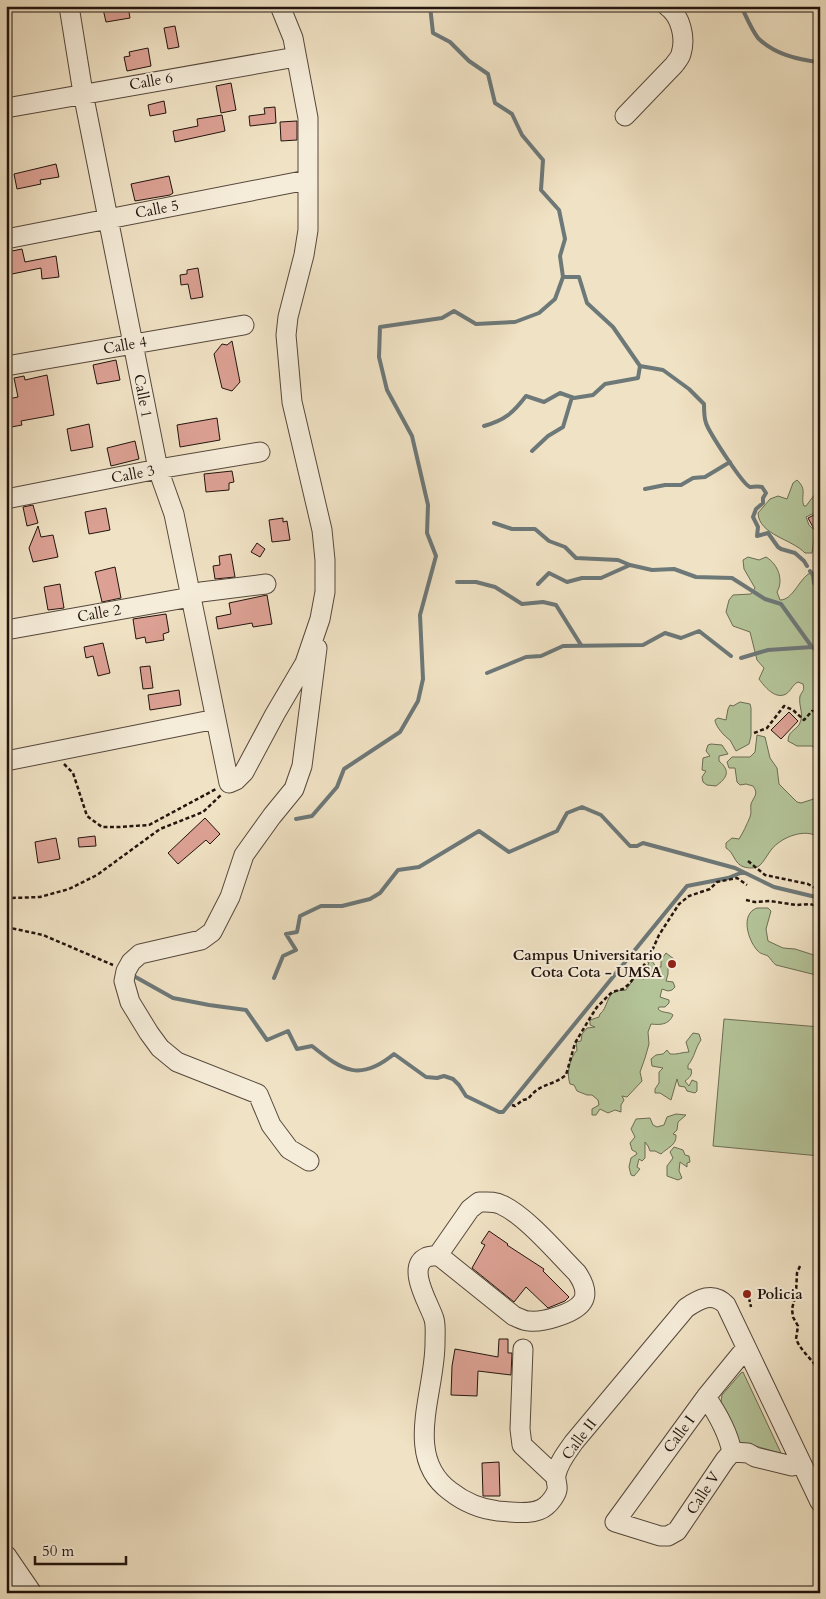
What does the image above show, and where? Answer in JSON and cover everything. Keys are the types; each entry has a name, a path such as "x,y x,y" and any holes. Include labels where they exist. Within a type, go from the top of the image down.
{"street":[{"name":"Calle 1","path":"69,6 83,93 158,469 191,556 196,594 208,645 208,683 216,719"},
{"path":"280,6 293,38 308,118 308,230 304,255 288,317 286,335 292,402 322,530 325,560 325,584 302,766 294,790 272,816 244,855 230,897 212,932 201,940 140,954 131,962 126,971 124,981 130,1002 148,1033 160,1048 177,1062 258,1094 271,1125 289,1149 309,1161"},
{"path":"625,116 674,65 681,55 682,36 679,20 667,6"},
{"name":"Calle 6","path":"6,108 296,56"},
{"name":"Calle 5","path":"6,239 307,180"},
{"name":"Calle 4","path":"6,366 244,325"},
{"name":"Calle 3","path":"6,499 158,469 260,452"},
{"name":"Calle 2","path":"6,630 196,594 266,584"},
{"path":"6,761 216,719 232,781 244,772 305,663 320,619"},
{"path":"479,1202 500,1204 515,1213 577,1273 585,1284 586,1294 582,1305 570,1313 542,1321 528,1321 514,1316 438,1255 470,1209 479,1202"},
{"name":"Calle II","path":"438,1255 426,1257 420,1264 418,1272 420,1286 435,1320 436,1345 423,1442 429,1466 440,1484 460,1499 491,1510 532,1512 546,1507 557,1490 555,1476 560,1462 574,1442 686,1308 697,1300 711,1296 722,1300 746,1348"},
{"path":"746,1348 820,1502"},
{"name":"Calle I","path":"615,1522 706,1397 746,1348"},
{"path":"523,1349 520,1429 522,1445 555,1476"},
{"path":"706,1397 714,1407 732,1452 748,1453 755,1457 792,1466 801,1464"},
{"name":"Calle V","path":"615,1522 660,1536 668,1536 677,1532 732,1452"},
{"path":"6,1554 32,1593"},
{"path":"6,1586 11,1593"}],"path":[{"path":"754,733 767,728 784,706 793,710 804,720 812,711 820,711"},
{"path":"55,752 72,773 87,816 102,826 149,825 232,781"},
{"path":"6,901 12,898 40,897 69,890 96,875 160,830 203,812 232,781"},
{"path":"748,861 765,875 808,884 820,891"},
{"path":"512,1105 515,1106 528,1099 540,1087 555,1082 566,1075 574,1043 597,1007 612,992 623,989 632,981 648,960 659,935 682,900 710,889 717,882 737,878 747,885"},
{"path":"746,900 796,905 810,904 820,907"},
{"path":"6,927 43,935 126,971"},
{"path":"816,1164 817,1176 820,1182"},
{"path":"800,1266 792,1309 793,1317 798,1326 796,1339 802,1351 814,1362 820,1373"},
{"path":"749,1298 751,1307"}],"green space":[{"path":"797,480 803,490 804,506 815,494 820,496 820,510 806,517 809,525 815,531 812,553 805,553 770,532 764,527 758,513 770,499 778,496 787,499 793,483"},
{"path":"748,557 759,560 766,557 777,568 780,582 777,592 780,600 789,597 810,573 820,576 820,752 812,746 797,746 788,741 790,734 801,721 800,696 803,684 798,682 788,693 782,695 774,694 767,688 759,679 764,668 757,660 750,632 733,626 726,612 729,600 733,595 751,594 755,588 744,569 743,560"},
{"path":"740,702 750,704 751,736 749,744 736,751 730,740 718,728 715,720 718,718 726,720 730,705 733,706"},
{"path":"757,735 765,737 770,758 777,768 779,784 797,802 801,803 820,797 820,838 808,833 794,835 775,845 759,866 749,868 738,863 726,848 726,843 732,838 739,839 742,834 751,815 751,804 756,791 753,786 740,785 737,782 735,768 729,768 727,762 732,757 750,757 755,752"},
{"path":"708,745 722,745 728,754 719,756 719,761 725,768 726,774 723,780 716,786 707,785 703,782 702,777 706,771 702,770 703,758 710,756 706,751"},
{"path":"757,908 768,908 771,911 766,929 768,941 783,948 795,949 820,957 820,976 776,965 768,956 758,951 751,940 747,928 749,916"},
{"path":"666,953 674,959 668,965 666,981 673,982 675,987 668,991 662,989 660,997 669,1000 669,1003 665,1007 659,1007 658,1009 673,1015 667,1023 651,1024 648,1032 649,1044 640,1072 642,1081 627,1097 622,1096 624,1100 621,1105 621,1112 615,1110 608,1113 600,1109 596,1115 592,1115 592,1109 599,1105 598,1100 592,1095 577,1091 574,1085 570,1084 569,1080 569,1066 577,1050 576,1042 581,1041 582,1034 587,1028 595,1027 590,1025 590,1020 599,1017 613,993 626,990 635,977 644,979 650,958 656,967 661,967 661,960"},
{"path":"724,1019 820,1027 820,1156 713,1146"},
{"path":"693,1033 699,1034 701,1040 688,1065 688,1069 691,1069 691,1075 685,1081 689,1086 692,1080 697,1082 697,1091 695,1093 687,1091 685,1087 679,1086 677,1079 671,1100 660,1093 655,1093 659,1083 659,1072 663,1068 652,1066 651,1059 656,1055 663,1054 667,1050 670,1054 689,1052 686,1042"},
{"path":"676,1114 686,1115 678,1122 677,1130 673,1134 676,1135 676,1138 673,1144 661,1154 650,1151 645,1142 645,1158 642,1161 639,1159 637,1167 640,1169 634,1176 631,1175 629,1167 631,1158 637,1154 632,1150 630,1143 635,1137 631,1129 636,1119 650,1118 653,1125 657,1127 664,1125 667,1117"},
{"path":"674,1147 683,1150 685,1155 689,1156 690,1162 687,1163 687,1167 680,1162 679,1171 682,1178 678,1180 667,1176 667,1166 673,1158 670,1152"},
{"path":"743,1372 781,1453 748,1444 741,1445 721,1402 722,1395"}],"building":[{"path":"128,6 130,18 106,22 103,9"},
{"path":"175,26 179,47 168,49 164,28"},
{"path":"148,48 151,66 127,71 124,57 130,56 129,52"},
{"path":"231,83 236,110 221,113 216,86"},
{"path":"164,101 166,113 150,116 148,105"},
{"path":"275,107 276,123 250,126 249,116 265,114 264,108"},
{"path":"222,115 225,131 175,142 173,131 198,126 197,119"},
{"path":"297,121 297,140 281,141 280,122"},
{"path":"56,164 59,177 40,180 41,184 17,189 14,174"},
{"path":"169,176 173,193 135,201 131,184"},
{"path":"22,249 25,262 56,256 59,277 42,279 41,268 12,274 7,252"},
{"path":"198,268 203,297 191,299 188,284 181,285 180,275 187,274 187,270"},
{"path":"232,341 240,382 232,391 222,388 214,354 222,344 227,345"},
{"path":"116,360 120,380 97,384 93,365"},
{"path":"47,375 54,415 21,421 22,425 6,428 6,408 9,408 8,399 18,397 14,378 24,376 25,380"},
{"path":"217,418 220,440 180,447 177,425"},
{"path":"89,424 93,447 71,451 67,429"},
{"path":"135,441 139,459 111,466 107,448"},
{"path":"232,471 234,482 229,483 229,490 206,492 204,474"},
{"path":"33,505 38,523 27,526 23,507"},
{"path":"106,508 110,530 89,534 85,512"},
{"path":"820,512 820,540 808,518"},
{"path":"283,518 283,522 287,521 290,540 272,542 269,520"},
{"path":"38,526 41,537 53,535 58,557 33,562 29,548"},
{"path":"257,543 265,549 260,557 251,552"},
{"path":"231,554 235,577 215,579 213,566 220,565 219,556"},
{"path":"115,567 121,598 102,602 95,572"},
{"path":"60,584 64,608 48,610 44,587"},
{"path":"267,595 272,624 253,627 252,623 218,629 216,617 231,614 229,603"},
{"path":"166,614 169,632 163,634 164,640 146,643 145,637 136,639 133,619"},
{"path":"103,643 110,673 98,676 93,656 86,658 84,647"},
{"path":"150,666 153,688 143,689 140,667"},
{"path":"179,690 181,705 150,710 148,695"},
{"path":"789,712 798,721 781,739 771,730"},
{"path":"205,818 220,834 210,844 206,840 178,864 168,853"},
{"path":"95,836 96,846 79,847 78,838"},
{"path":"56,838 60,859 38,863 35,842"},
{"path":"489,1231 544,1269 543,1271 569,1297 565,1301 548,1308 526,1287 514,1302 472,1268 485,1245 481,1243"},
{"path":"499,1339 508,1339 508,1353 512,1353 511,1375 478,1371 477,1396 451,1395 452,1366 455,1349 498,1357"},
{"path":"499,1462 500,1496 483,1496 482,1463"}],"waterway":[{"path":"430,6 433,33 450,42 469,61 488,74 495,103 512,114 522,135 543,160 541,190 559,210 565,239 560,256 563,277"},
{"path":"741,6 755,34 764,44 787,55 803,60 820,62"},
{"path":"296,819 312,816 337,787 344,769 400,732 418,701 423,679 420,615 436,556 427,533 428,505 412,436 387,390 379,357 380,327 442,318 454,311 476,324 515,322 539,313 555,299 563,277 579,277 587,303 613,327 640,366 663,370 689,389 704,404 708,428 726,458 746,484 750,487 762,487 766,493 763,503 756,509 753,517 758,527 757,536 768,533 778,547 795,553 807,566"},
{"path":"484,426 508,415 526,396 544,402 560,393 574,398 593,395 605,384 638,378 640,366"},
{"path":"532,451 548,436 563,427 572,397"},
{"path":"645,489 665,485 681,485 693,478 705,477 730,462"},
{"path":"494,523 512,529 535,529 549,541 565,547 576,558 618,560 652,570 674,569 696,577 732,578 765,599 781,604 812,647 820,653"},
{"path":"538,584 549,573 567,582 582,578 601,578 630,565"},
{"path":"810,571 813,575 814,583 820,587"},
{"path":"457,582 476,582 495,587 522,604 543,602 556,605 581,645"},
{"path":"487,673 526,657 541,656 563,646 643,645 665,633 681,638 699,631 731,656"},
{"path":"741,658 768,650 812,647"},
{"path":"274,978 283,956 296,950 286,934 297,932 300,916 321,906 342,906 370,899 380,893 398,870 419,867 479,831 509,852 557,831 567,813 582,807 601,815 630,846 637,846 643,843 735,868 774,887 820,898"},
{"path":"132,975 173,998 246,1010 267,1040 288,1031 297,1049 312,1046 333,1062 352,1070 371,1068 394,1054 426,1077 437,1078 444,1076 453,1079 466,1096 499,1112 503,1112 687,886 728,878 743,872"}],"place":[{"name":"Campus Universitario Cota Cota - UMSA","path":"672,964"},
{"name":"Policia","path":"747,1294"}]}
